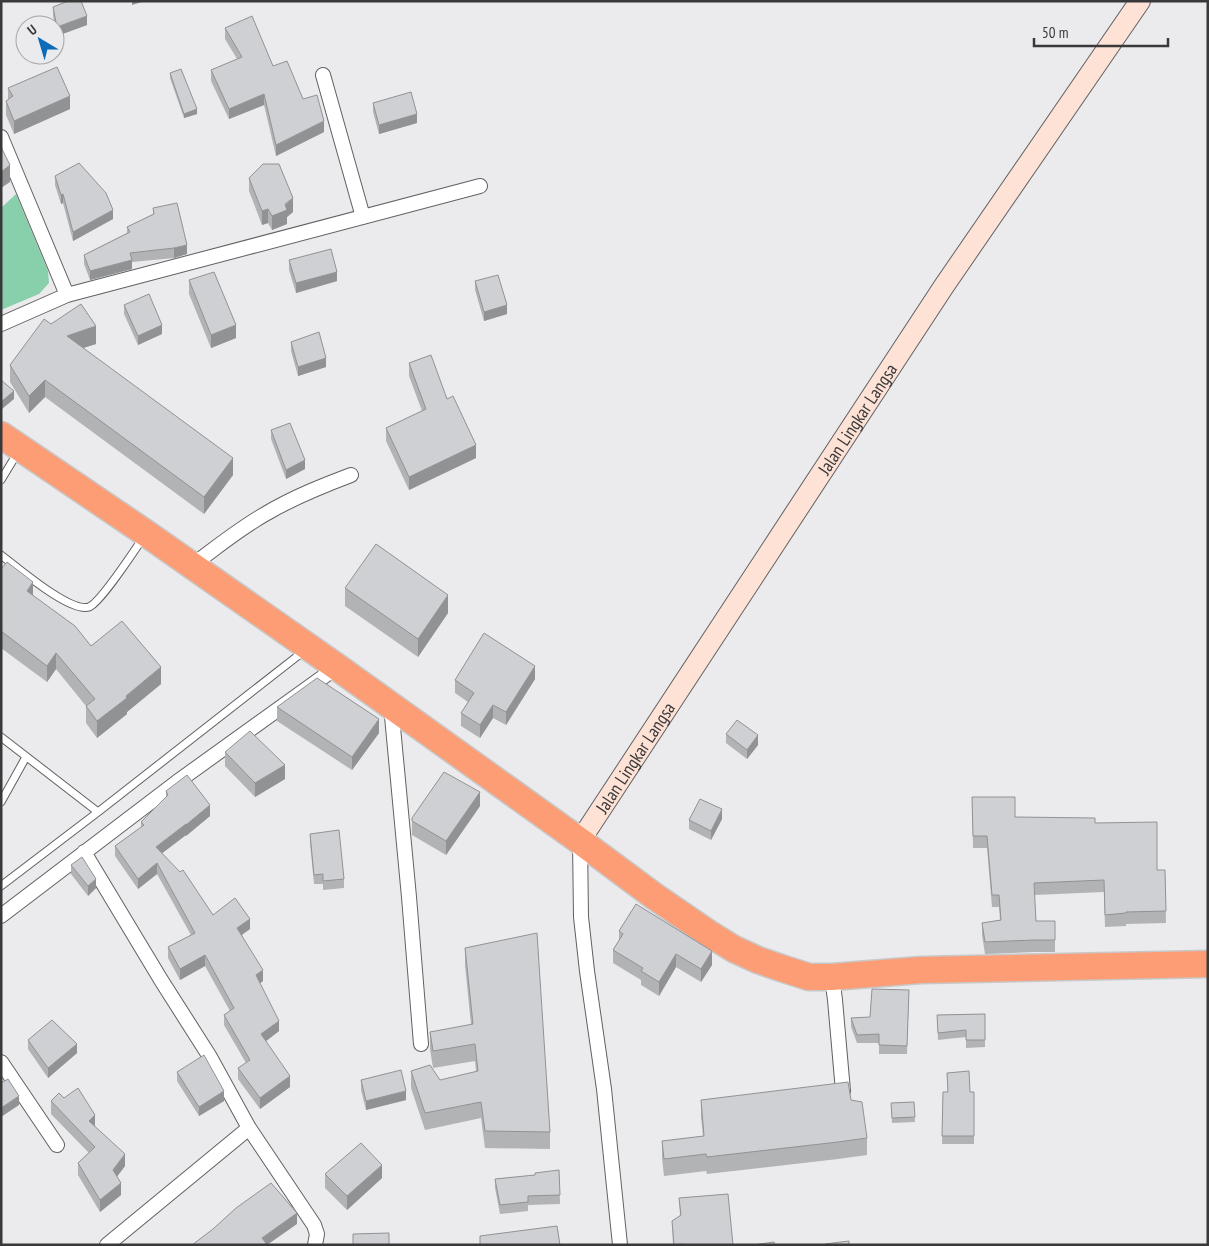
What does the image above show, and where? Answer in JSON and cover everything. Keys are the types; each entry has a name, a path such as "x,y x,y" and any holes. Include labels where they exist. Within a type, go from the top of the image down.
{"highway":[{"path":"11,442 337,667 654,896 708,933 734,948 773,966 810,977 832,977 921,970 1208,964"}],"street":[{"name":"Jalan Lingkar Langsa","path":"580,841 944,286 1140,1"},
{"path":"323,75 362,217"},
{"path":"1,137 67,294"},
{"path":"1,324 67,294 480,186"},
{"path":"191,566 234,534 266,514 296,497 351,474"},
{"path":"1,916 177,782 337,667"},
{"path":"391,706 422,1044"},
{"path":"580,841 582,926 604,1089 620,1245"},
{"path":"84,852 210,1057 249,1128 314,1225 317,1234 315,1245"},
{"path":"832,977 836,1000 844,1091"},
{"path":"1,1062 57,1145"},
{"path":"106,1245 249,1128"}],"lane":[{"path":"1,480 11,442"},
{"path":"1,555 62,600 77,606 86,607 91,606 122,570 146,534"},
{"path":"1,886 308,648"},
{"path":"1,738 98,812"},
{"path":"1,802 26,757"}],"green space":[{"path":"16,194 48,271 49,283 39,294 1,310 1,208"}],"building":[{"path":"68,1 81,1 87,16 65,24 65,15 55,15 53,7"},
{"path":"252,16 273,66 287,61 303,99 317,95 324,121 276,145 264,94 229,109 211,70 242,57 225,28"},
{"path":"57,67 70,96 14,121 6,101 13,96 8,88"},
{"path":"181,69 197,109 184,114 170,73"},
{"path":"411,92 417,114 379,125 373,103"},
{"path":"1,147 10,165 1,172"},
{"path":"79,163 106,193 113,210 73,232 63,194 61,195 55,176"},
{"path":"263,164 279,164 293,198 285,204 287,210 272,216 268,209 262,211 249,178"},
{"path":"177,203 187,245 130,253 132,260 90,271 84,255 130,232 127,227 154,214 153,208"},
{"path":"331,249 337,272 296,283 289,260"},
{"path":"214,272 236,325 211,335 189,280"},
{"path":"498,275 507,305 484,312 475,281"},
{"path":"149,294 162,325 138,336 124,305"},
{"path":"81,304 96,326 67,336 233,458 204,497 45,380 29,396 10,365 44,319 51,324"},
{"path":"319,332 326,358 298,367 291,342"},
{"path":"431,355 447,399 453,396 476,445 409,477 386,428 426,409 409,363"},
{"path":"1,380 14,391 2,401 1,400"},
{"path":"290,423 305,460 286,470 271,430"},
{"path":"376,544 448,595 418,639 345,588"},
{"path":"7,562 33,582 27,591 75,626 91,646 122,621 161,667 126,696 127,698 97,721 86,706 95,699 56,653 47,666 1,631 1,569"},
{"path":"484,633 535,666 506,712 493,705 480,725 461,713 474,693 455,680"},
{"path":"317,678 379,719 352,757 277,707"},
{"path":"737,720 758,735 747,750 726,734"},
{"path":"250,731 285,765 255,783 225,752"},
{"path":"444,772 480,792 446,841 412,821 412,818"},
{"path":"187,775 210,805 156,847 180,872 183,870 213,915 235,898 250,919 237,928 263,970 256,975 279,1021 261,1034 290,1076 260,1098 238,1068 250,1060 224,1015 234,1008 205,955 180,969 168,947 195,933 157,863 138,879 115,846 144,825 141,822 168,795 166,791"},
{"path":"972,797 1015,797 1015,817 1095,818 1095,823 1157,822 1157,870 1165,870 1166,911 1126,912 1105,915 1104,880 1034,883 1036,921 1055,921 1055,940 985,942 982,923 1001,920 999,895 992,895 987,836 973,836"},
{"path":"700,799 722,809 711,831 689,820"},
{"path":"339,830 344,879 323,881 323,874 314,875 310,834"},
{"path":"82,857 96,879 88,886 71,865"},
{"path":"636,904 712,951 701,969 676,954 659,982 641,971 643,968 613,950 623,934 619,931"},
{"path":"537,933 550,1132 485,1131 481,1102 425,1113 411,1071 430,1065 440,1080 478,1071 475,1044 433,1051 430,1032 473,1024 465,948"},
{"path":"872,989 909,990 907,1046 879,1045 879,1034 857,1035 851,1018 870,1017"},
{"path":"985,1014 985,1040 966,1040 966,1030 938,1033 937,1015"},
{"path":"52,1020 77,1044 48,1068 28,1040"},
{"path":"204,1055 224,1091 199,1107 177,1072"},
{"path":"401,1070 406,1091 366,1101 361,1080"},
{"path":"969,1071 970,1092 974,1092 974,1136 942,1136 943,1092 948,1092 947,1073"},
{"path":"8,1079 19,1096 1,1108 1,1083"},
{"path":"848,1082 851,1100 862,1102 867,1138 707,1157 706,1154 664,1159 662,1141 704,1136 701,1100"},
{"path":"78,1088 95,1115 89,1121 125,1154 113,1170 121,1183 100,1200 78,1163 95,1147 51,1101 59,1093 64,1098"},
{"path":"914,1102 915,1117 892,1118 891,1103"},
{"path":"361,1143 382,1165 347,1196 325,1174"},
{"path":"559,1170 560,1195 528,1196 528,1202 500,1205 495,1179 535,1175 535,1173"},
{"path":"271,1183 297,1213 262,1238 266,1243 264,1245 192,1245 236,1208"},
{"path":"728,1194 733,1245 674,1245 672,1221 681,1215 679,1198"},
{"path":"557,1226 560,1245 480,1245 480,1236"},
{"path":"389,1233 389,1245 353,1245 353,1234"},
{"path":"849,1241 849,1245 825,1245 825,1244"},
{"path":"774,1242 775,1245 753,1245"}]}
